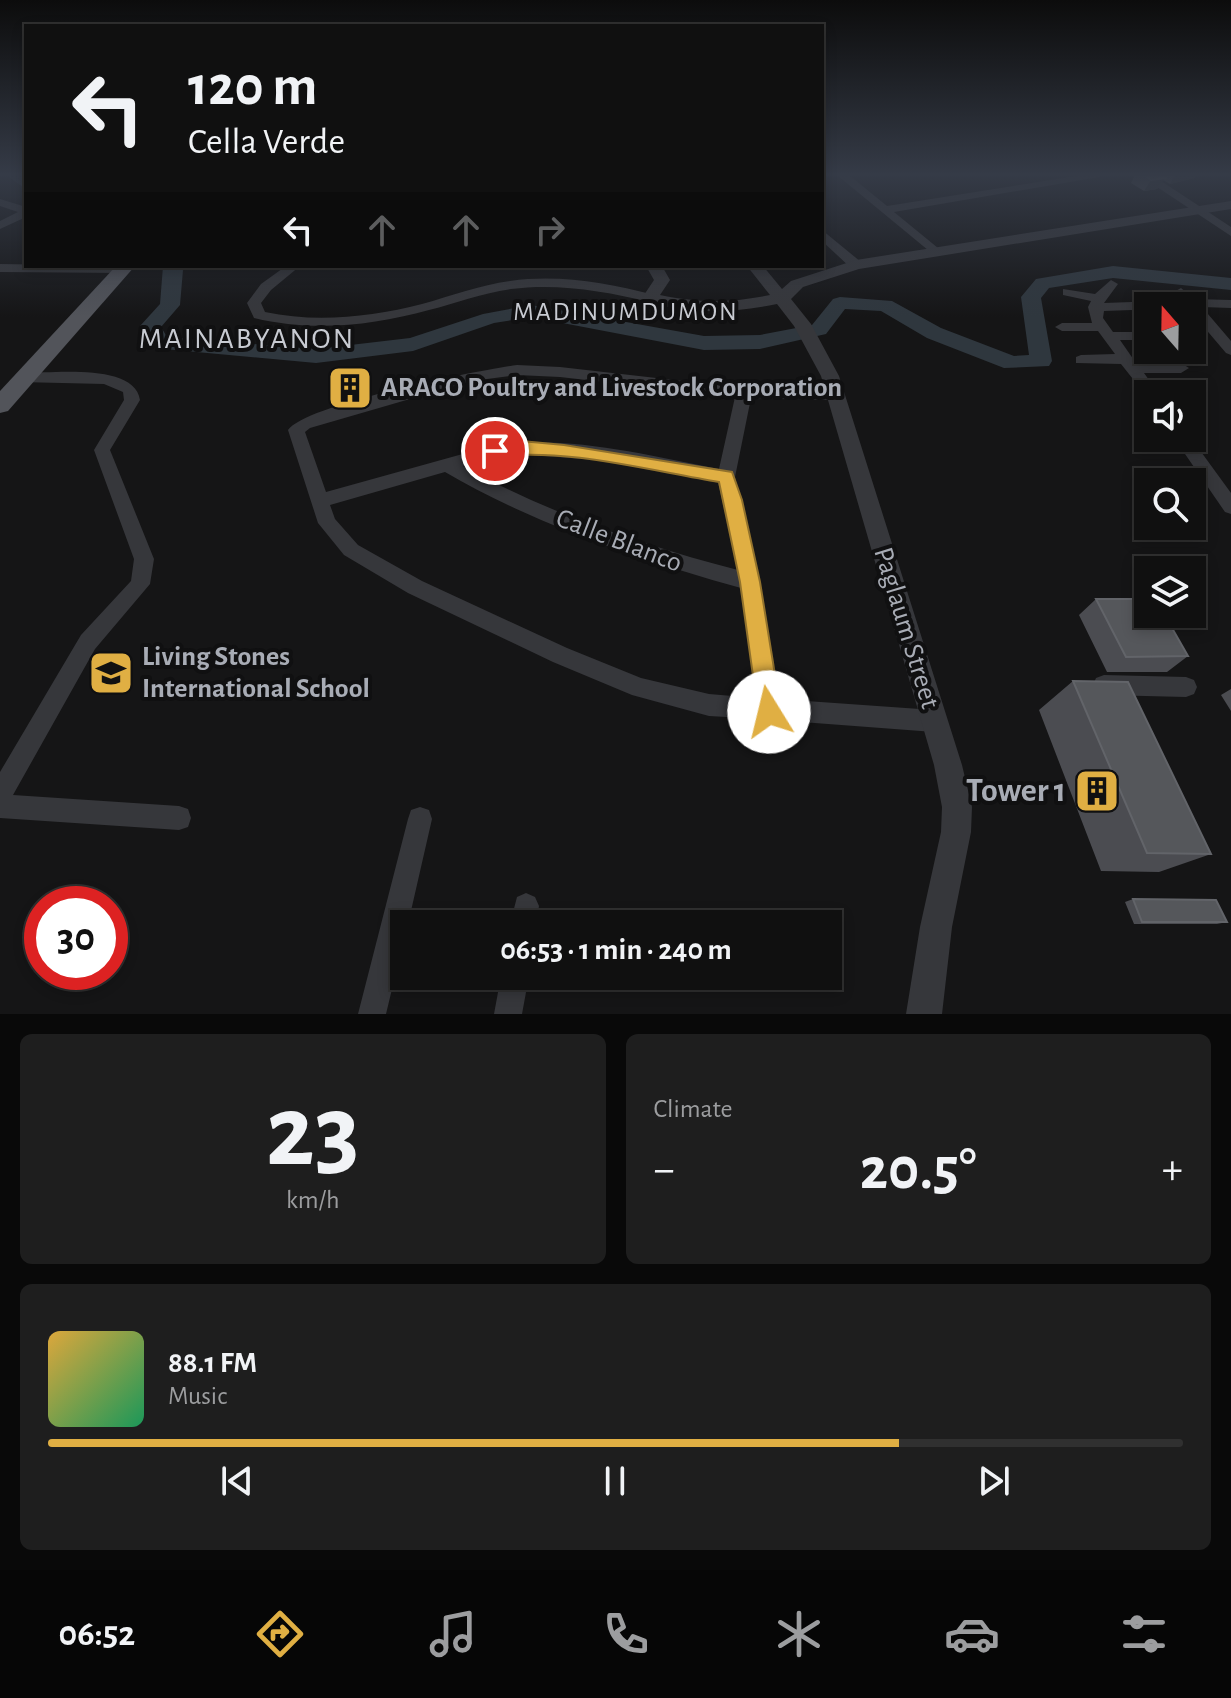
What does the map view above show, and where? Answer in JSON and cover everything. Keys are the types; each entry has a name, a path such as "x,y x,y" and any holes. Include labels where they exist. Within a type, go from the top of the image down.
{"main road":[{"path":"0,405 124,268"}],"street":[{"path":"900,222 934,251"},
{"path":"292,268 259,295 254,303 259,315 303,321 371,317 526,283 586,284 688,307 711,308 782,298 797,284 856,265 1123,222"},
{"path":"824,236 856,265"},
{"path":"0,268 24,267"},
{"path":"524,268 526,283"},
{"path":"650,298 662,280 655,268"},
{"name":"Paglaum Street","path":"757,268 802,324 818,350 835,395 957,807 956,832 936,927 924,1014"},
{"path":"1111,284 1096,303 1096,318 1141,380"},
{"path":"1068,292 1096,303 1132,306"},
{"path":"1231,304 1186,298 1231,350"},
{"path":"1062,327 1134,335"},
{"path":"1081,360 1181,368"},
{"path":"835,395 744,393 517,370 472,376 300,425 296,430 319,501 334,535 351,550 415,587 487,621 640,688 709,705 769,712 934,721"},
{"path":"0,795 88,642 140,584 144,570 140,546 102,450 132,400 130,391 124,385 106,380 25,378"},
{"path":"744,393 726,477 750,582 769,712"},
{"path":"319,501 495,451 521,447 602,456 726,477"},
{"path":"1192,452 1231,507"},
{"name":"Calle Blanco","path":"449,466 503,495 660,558 750,582"},
{"path":"1101,685 1186,687"},
{"path":"0,806 179,818"},
{"path":"372,1014 420,819"},
{"path":"508,1014 512,990"}],"building":[{"path":"356,370 359,388 339,393 336,375"},
{"path":"1096,599 1134,599 1134,628 1172,628 1188,656 1126,657"},
{"path":"1073,681 1128,682 1211,854 1147,853"},
{"path":"1133,899 1216,900 1227,922 1142,922"}],"waterway":[{"path":"173,268 170,305 150,326 160,343 316,356 413,344 490,318 531,311 704,343 760,342 819,330 840,303 885,305 934,333 1012,363 1041,361 1031,297 1043,283 1113,272 1231,284"}],"place":[{"name":"ARACO Poultry and Livestock Corporation","path":"350,388"},
{"name":"Living Stones International School","path":"111,673"},
{"name":"Tower 1","path":"1097,791"}],"district":[{"name":"MADINUMDUMON","path":"626,312"},
{"name":"MAINABYANON","path":"247,339"}],"route":[{"path":"495,451 521,447 564,451 726,477 750,582 769,712"}]}
